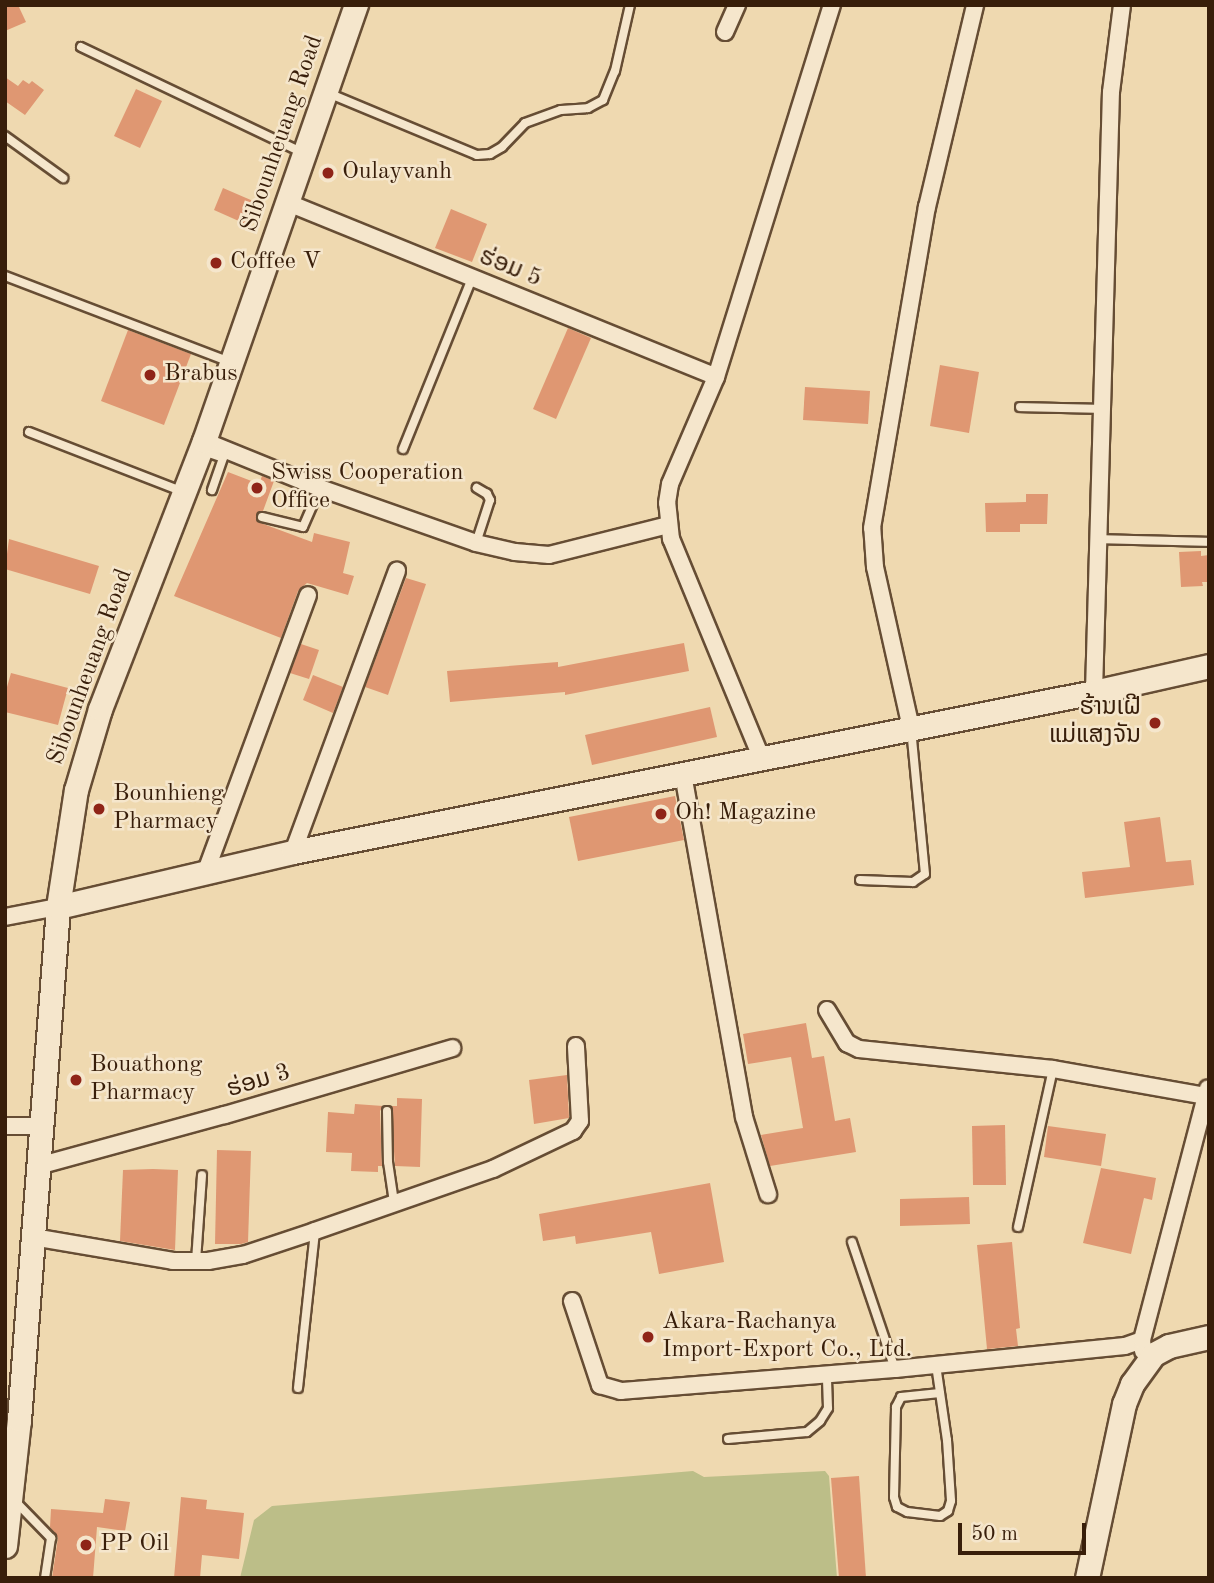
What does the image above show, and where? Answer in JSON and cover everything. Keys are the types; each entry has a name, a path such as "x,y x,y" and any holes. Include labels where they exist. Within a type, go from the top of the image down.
{"street":[{"name":"Sibounheuang Road","path":"5,1546 12,1498 58,907 76,790 96,721 202,446 356,5"},
{"path":"725,32 737,5"},
{"path":"761,757 668,525 670,484 716,377 832,5"},
{"path":"911,728 875,567 872,528 927,206 975,5"},
{"path":"1094,692 1111,92 1122,5"},
{"name":"ຮ່ອມ 5","path":"286,202 716,377"},
{"path":"202,446 476,543 515,552 549,555 668,525"},
{"path":"293,852 397,571"},
{"path":"206,871 308,595"},
{"path":"5,917 293,852 1094,692 1209,666"},
{"path":"683,774 744,1117 768,1194"},
{"path":"827,1010 852,1047 1053,1069 1207,1091 1142,1340 1143,1366"},
{"path":"33,1237 173,1261 243,1255 493,1169 573,1131 580,1121 576,1046"},
{"name":"ຮ່ອມ 3","path":"38,1166 225,1115 452,1048"},
{"path":"5,1126 41,1126"},
{"path":"572,1301 600,1385 611,1390 894,1369 1125,1346 1142,1340"},
{"path":"1087,1578 1124,1404 1143,1366 1168,1346 1209,1337"}],"lane":[{"path":"325,92 477,155 490,154 502,147 525,123 561,110 588,108 603,100 615,71 630,5"},
{"path":"81,47 303,153"},
{"path":"5,136 63,178"},
{"path":"5,276 232,362"},
{"path":"402,449 472,278"},
{"path":"1020,407 1102,409"},
{"path":"29,432 184,492"},
{"path":"202,446 223,458 212,490"},
{"path":"262,517 303,527 320,488"},
{"path":"476,543 490,500 487,494 477,488"},
{"path":"1098,538 1209,542"},
{"path":"860,880 913,882 925,874 911,728"},
{"path":"1017,1227 1053,1069"},
{"path":"387,1111 388,1162 394,1202"},
{"path":"196,1261 202,1175"},
{"path":"298,1388 315,1231"},
{"path":"852,1242 894,1369"},
{"path":"936,1365 940,1393 951,1501 948,1511 940,1516 907,1512 897,1507 894,1497 896,1407 901,1397 940,1393"},
{"path":"728,1439 807,1432 820,1421 828,1408 827,1374"},
{"path":"12,1498 51,1538 45,1578"}],"green space":[{"path":"693,1471 704,1477 825,1471 829,1476 837,1578 240,1578 254,1520 272,1506"}],"building":[{"path":"5,5 18,5 26,22 5,31"},
{"path":"5,77 18,86 23,80 29,84 32,81 44,90 25,115 5,101"},
{"path":"136,89 162,101 140,148 114,136"},
{"path":"223,188 260,204 250,226 214,210"},
{"path":"451,209 487,224 472,262 435,248"},
{"path":"568,328 591,338 556,419 533,409"},
{"path":"128,330 191,354 164,425 101,401"},
{"path":"940,365 979,372 969,433 930,426"},
{"path":"805,387 870,391 868,424 803,420"},
{"path":"228,472 259,484 262,476 274,481 263,511 256,515 258,522 312,542 314,533 350,542 343,573 354,576 348,595 307,583 298,591 281,638 174,596"},
{"path":"1026,494 1048,494 1047,524 1020,524 1020,532 986,532 985,503 1026,502"},
{"path":"9,539 99,566 90,594 5,569"},
{"path":"1201,551 1201,556 1209,555 1209,582 1202,582 1203,586 1181,587 1179,552"},
{"path":"406,578 426,584 388,695 365,687"},
{"path":"684,643 689,671 565,695 565,692 450,702 447,671 558,662 558,667"},
{"path":"301,644 319,650 309,679 290,673"},
{"path":"11,673 68,688 58,725 5,712 5,694"},
{"path":"313,675 343,687 333,713 303,700"},
{"path":"710,707 717,737 592,765 585,735"},
{"path":"675,796 684,840 578,861 569,817"},
{"path":"1160,817 1166,862 1191,860 1194,885 1085,898 1082,872 1130,867 1124,822"},
{"path":"806,1023 812,1058 824,1056 835,1121 850,1118 856,1152 770,1166 761,1135 803,1128 791,1057 748,1064 743,1034"},
{"path":"567,1075 569,1118 534,1124 529,1080"},
{"path":"397,1098 422,1099 420,1167 395,1166 391,1106 397,1106"},
{"path":"355,1104 383,1106 380,1111 382,1166 378,1166 378,1172 351,1171 352,1153 326,1152 328,1112 354,1114"},
{"path":"1005,1125 1006,1185 973,1185 972,1126"},
{"path":"1048,1126 1106,1134 1101,1166 1044,1157"},
{"path":"217,1150 251,1151 248,1242 215,1244"},
{"path":"1101,1168 1156,1178 1152,1200 1144,1198 1131,1254 1083,1243"},
{"path":"123,1170 178,1170 175,1250 120,1241"},
{"path":"710,1183 724,1262 659,1274 651,1232 576,1244 575,1236 543,1241 539,1214"},
{"path":"969,1197 970,1224 900,1226 900,1199"},
{"path":"1012,1242 1020,1328 1016,1329 1018,1346 987,1349 977,1245"},
{"path":"859,1476 866,1578 839,1578 831,1478"},
{"path":"181,1497 207,1500 206,1509 244,1513 239,1559 202,1555 200,1578 174,1578"},
{"path":"105,1499 130,1502 125,1531 97,1527 93,1578 52,1578 58,1538 50,1527 51,1509 103,1513"}],"place":[{"name":"Oulayvanh","path":"328,173"},
{"name":"Coffee V","path":"216,263"},
{"name":"Brabus","path":"150,375"},
{"name":"Swiss Cooperation Office","path":"257,488"},
{"name":"ຮ້ານເຝີ ແມ່ແສງຈັນ","path":"1155,723"},
{"name":"Bounhieng Pharmacy","path":"99,809"},
{"name":"Oh! Magazine","path":"661,814"},
{"name":"Bouathong Pharmacy","path":"76,1080"},
{"name":"Akara-Rachanya Import-Export Co., Ltd.","path":"648,1337"},
{"name":"PP Oil","path":"86,1545"}]}
